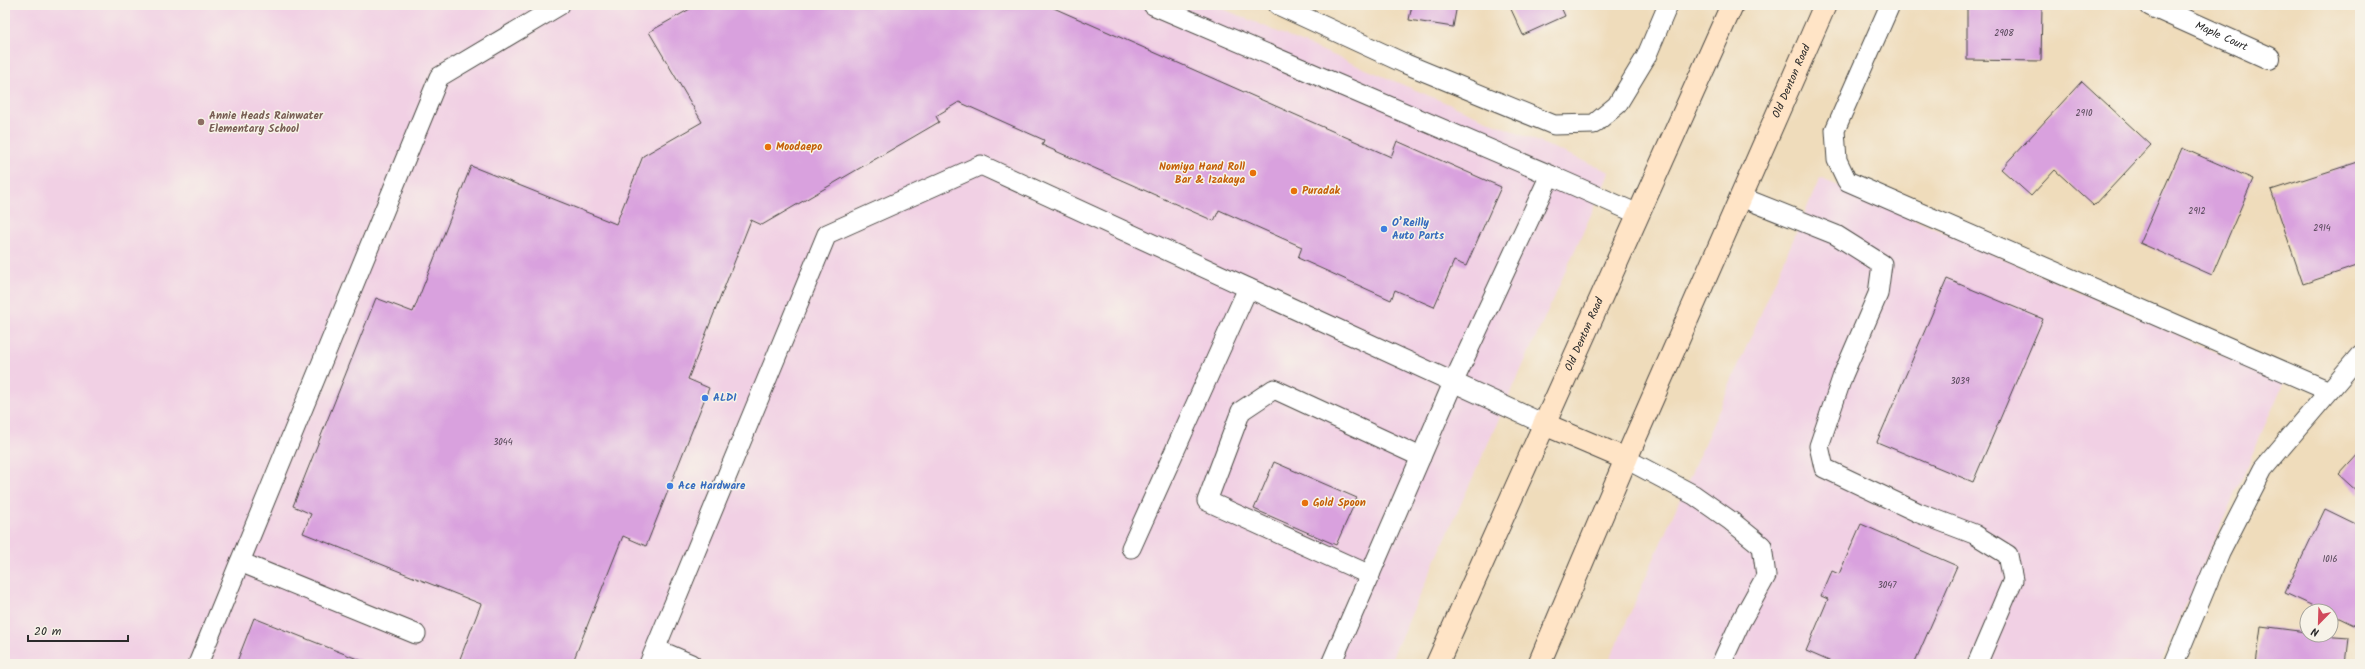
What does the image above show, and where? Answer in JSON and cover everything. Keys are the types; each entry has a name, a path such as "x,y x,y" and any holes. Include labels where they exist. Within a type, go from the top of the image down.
{"main road":[{"name":"Old Denton Road","path":"1437,664 1732,5"},
{"name":"Old Denton Road","path":"1539,664 1626,459 1825,5"},
{"path":"1544,424 1626,459"}],"street":[{"name":"Maple Court","path":"2151,5 2269,58"}],"lane":[{"path":"198,664 439,78 560,5"},
{"path":"1153,5 1638,214"},
{"path":"1278,5 1406,64 1554,125 1594,124 1617,105 1646,57 1668,5"},
{"path":"1890,5 1835,130 1837,160 1847,181 2329,391"},
{"path":"691,664 653,656 827,234 981,165 1544,424"},
{"path":"1331,664 1453,383 1550,175"},
{"path":"1741,197 1836,235 1882,264 1878,294 1843,375 1819,446 1824,468 1919,513 1974,534 2008,555 2013,580 1977,664"},
{"path":"1131,548 1248,288"},
{"path":"2174,664 2220,553 2262,470 2360,355"},
{"path":"1370,575 1207,501 1241,411 1274,390 1422,457"},
{"path":"1626,459 1694,495 1732,521 1762,546 1766,576 1740,623 1721,664"},
{"path":"240,562 416,634"}],"shaded area":[{"path":"5,5 1214,5 1610,172 1389,664 5,664"},
{"path":"1820,178 2284,382 2160,664 1608,664"}],"building":[{"path":"697,5 1047,5 1391,157 1397,141 1501,187 1466,266 1454,261 1434,307 1395,290 1391,300 1298,258 1302,247 1219,210 1214,221 1042,145 1044,140 959,102 936,116 939,122 762,225 751,220 688,379 709,388 646,546 623,536 572,664 458,664 481,604 303,533 311,514 293,506 376,298 413,312 471,166 616,224 643,156 702,122 649,32"},
{"path":"1412,5 1457,5 1453,27 1409,20"},
{"path":"1509,5 1560,5 1565,16 1523,35"},
{"path":"1967,5 2042,5 2041,61 1967,60"},
{"path":"2082,81 2151,145 2094,206 2055,170 2031,196 2001,169"},
{"path":"2182,148 2253,179 2212,275 2140,243"},
{"path":"2358,162 2360,168 2360,265 2303,284 2271,190"},
{"path":"1947,279 2043,319 1973,482 1877,442"},
{"path":"2360,452 2360,494 2339,475"},
{"name":"Gold Spoon","path":"1274,462 1357,498 1336,545 1254,509"},
{"path":"2325,509 2360,526 2360,622 2358,627 2339,618 2339,603 2307,603 2285,593"},
{"path":"1861,524 1957,566 1914,664 1836,664 1806,651 1828,599 1821,596 1832,571 1839,574"},
{"path":"254,618 370,664 236,664"},
{"path":"2261,626 2299,631 2299,643 2339,643 2339,637 2349,638 2346,664 2256,664"}],"place":[{"name":"Annie Heads Rainwater Elementary School","path":"201,122"},
{"name":"Moodaepo","path":"768,147"},
{"name":"Nomiya Hand Roll Bar & Izakaya","path":"1253,173"},
{"name":"Puradak","path":"1294,191"},
{"name":"O’Reilly Auto Parts","path":"1384,229"},
{"name":"ALDI","path":"705,398"},
{"name":"Ace Hardware","path":"670,486"},
{"name":"Gold Spoon","path":"1305,503"}]}
